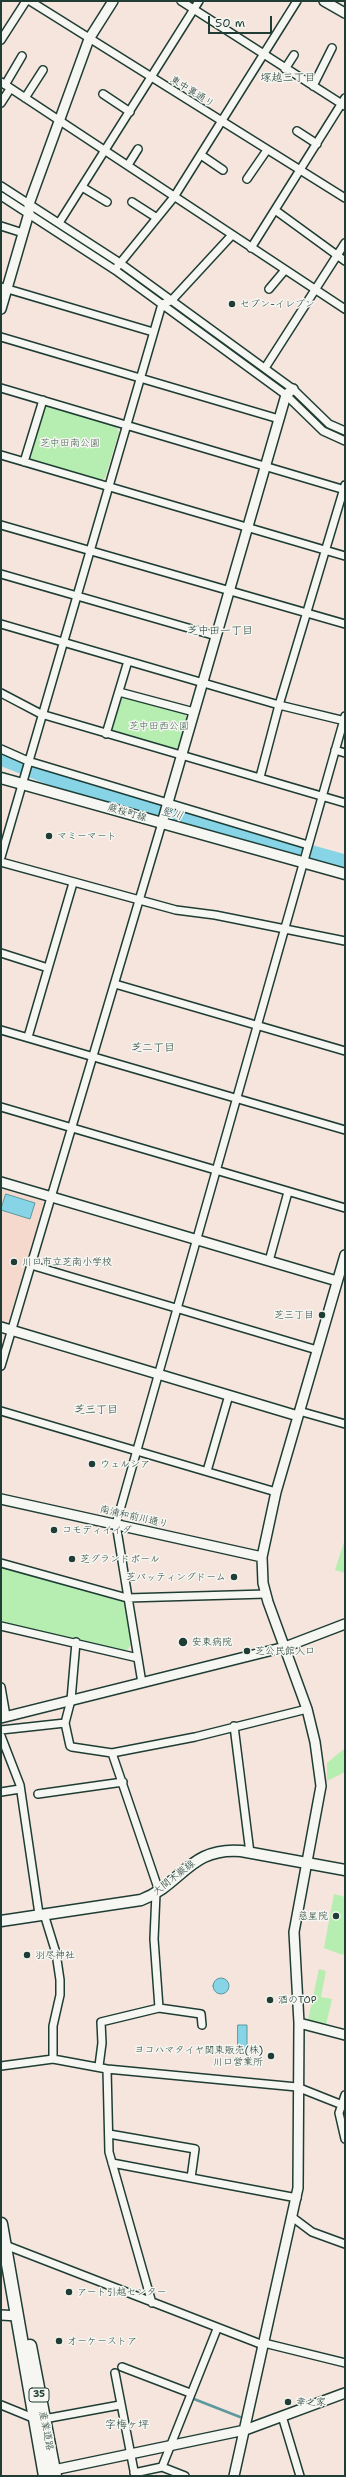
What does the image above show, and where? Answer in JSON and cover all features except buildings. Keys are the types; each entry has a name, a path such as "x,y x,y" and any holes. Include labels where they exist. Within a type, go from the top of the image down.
{"main road":[{"name":"蕨桜町線","path":"1,778 22,780 162,822 304,861 345,874"},
{"name":"大間木蕨線","path":"1,1922 42,1914 134,1902 157,1892 192,1863 208,1854 232,1850 307,1862 345,1870"},
{"name":"産業道路","path":"1,2224 18,2316 29,2345 39,2419 49,2473"}],"street":[{"path":"1,40 26,1"},
{"name":"東中裏通り","path":"30,1 222,123 345,198"},
{"path":"1,309 4,288 29,209 88,39 113,1"},
{"path":"180,1 285,69 344,103 251,248"},
{"path":"59,223 106,151 199,1"},
{"path":"115,270 174,197 222,123 297,1"},
{"path":"324,1 345,13"},
{"path":"313,86 332,48"},
{"path":"285,69 294,55"},
{"path":"1,103 5,85 22,56"},
{"path":"25,98 43,70"},
{"path":"5,85 345,309"},
{"path":"103,94 130,112"},
{"path":"297,131 317,144"},
{"path":"128,165 138,149"},
{"path":"247,179 267,150"},
{"path":"201,155 223,170"},
{"path":"1,186 29,209 162,304 290,392 322,432 345,441"},
{"path":"82,187 107,202"},
{"path":"1,196 59,223 120,263 265,368 290,392 328,424 345,431"},
{"path":"132,202 157,218"},
{"path":"275,210 345,261"},
{"path":"1,226 22,233"},
{"path":"162,304 171,301 232,235"},
{"path":"265,368 345,243"},
{"path":"269,290 285,270"},
{"path":"4,288 153,332"},
{"path":"1,857 62,641 162,304"},
{"path":"1,337 279,419"},
{"path":"1,388 344,488 279,705 260,777"},
{"path":"1,1366 116,984 265,466 279,419 290,392"},
{"path":"24,462 43,400"},
{"path":"1,455 345,556"},
{"path":"1,524 345,624"},
{"path":"1,574 216,636"},
{"path":"1,624 279,705 344,720 176,1308 116,1524 142,1683"},
{"path":"106,734 128,661"},
{"path":"119,692 194,712"},
{"path":"1,693 42,714 345,803"},
{"path":"1,749 28,762 167,805 308,846"},
{"path":"335,750 345,753"},
{"path":"1,862 73,883 176,910 285,928 345,941"},
{"path":"28,1038 73,883"},
{"path":"1,953 48,968"},
{"path":"116,984 345,1051"},
{"path":"1,1030 345,1130"},
{"path":"1,1107 345,1208"},
{"path":"1,1182 337,1281"},
{"path":"269,1261 288,1192"},
{"path":"234,2476 297,2198 299,2180 297,2087 299,2023 294,1932 321,1786 315,1742 307,1709 266,1594 262,1557 276,1492 345,1255"},
{"path":"32,1265 317,1350"},
{"path":"1,1327 229,1395 345,1424"},
{"path":"207,1471 229,1395"},
{"path":"1,1411 276,1492"},
{"name":"南浦和前川通り","path":"1,1498 262,1557"},
{"path":"1,1563 127,1598 266,1594"},
{"path":"1,1686 4,1717 284,1647 345,1624"},
{"path":"1,1626 76,1642 138,1658"},
{"path":"76,1642 71,1700 65,1723 70,1746 112,1753 195,1737 234,1726 266,1721 281,1714 307,1709"},
{"path":"1,1730 65,1723"},
{"path":"234,1726 250,1853"},
{"path":"1,1736 20,1789 42,1914 56,1953 60,1980 60,1995 53,2026 54,2059"},
{"path":"112,1753 123,1782 157,1892 154,1939 160,2008"},
{"path":"38,1794 123,1782"},
{"path":"1,1792 20,1789"},
{"path":"99,2066 102,2043 101,2022 160,2008 200,2014 202,2025"},
{"path":"299,2023 345,2035"},
{"path":"1,2066 54,2059 99,2066 107,2069 297,2087 343,2105"},
{"path":"107,2069 109,2134 112,2162 152,2303"},
{"path":"345,2095 343,2105 339,2113 345,2139"},
{"path":"109,2134 195,2149 190,2178"},
{"path":"112,2162 297,2198"},
{"path":"292,2217 312,2232 345,2244"},
{"path":"6,2245 217,2329 263,2344 345,2363"},
{"path":"1,2315 18,2316"},
{"path":"162,2467 190,2393 217,2329"},
{"path":"122,2367 190,2393"},
{"path":"115,2373 134,2474 162,2467 185,2476"},
{"path":"49,2473 245,2430 345,2393"},
{"path":"1,2405 39,2419 120,2405"},
{"path":"282,2416 300,2476"}],"shaded area":[{"name":"川口市立芝南小学校","path":"1,1187 41,1199 44,1205 9,1320 2,1322"}],"green space":[{"name":"芝中田南公園","path":"47,406 116,427 119,432 105,478 99,481 30,461 28,458 43,408"},
{"name":"芝中田西公園","path":"124,696 185,714 187,718 179,746 173,750 113,732 111,728 121,697"},
{"path":"345,1539 345,1573 335,1570"},
{"path":"1,1567 121,1600 125,1604 131,1645 126,1651 1,1622"},
{"path":"345,1748 345,1772 327,1781 327,1763"},
{"path":"334,1894 345,1897 345,1950 343,1955 324,1948"},
{"path":"319,1969 326,1971 321,1997 332,1999 326,2025 308,2020"}],"water":[{"path":"6,1194 35,1203 30,1219 1,1210"},
{"path":"218,1978 224,1978 229,1983 227,1992 224,1994 218,1994 213,1989 213,1983"},
{"path":"238,2025 247,2025 247,2053 238,2053"}],"waterway":[{"name":"竪川","path":"1,758 72,786 345,862"},
{"path":"194,2399 240,2417"}],"place":[{"name":"セブン-イレブン","path":"232,304"},
{"name":"マミーマート","path":"49,836"},
{"name":"川口市立芝南小学校","path":"14,1262"},
{"name":"芝三丁目","path":"322,1315"},
{"name":"ウェルシア","path":"92,1464"},
{"name":"コモディイイダ","path":"54,1530"},
{"name":"芝グランドボール","path":"72,1559"},
{"name":"芝バッティングドーム","path":"234,1577"},
{"name":"安東病院","path":"183,1642"},
{"name":"芝公民館入口","path":"247,1651"},
{"name":"慈星院","path":"336,1916"},
{"name":"羽尽神社","path":"27,1955"},
{"name":"酒のTOP","path":"270,2000"},
{"name":"ヨコハマタイヤ関東販売(株) 川口営業所","path":"271,2056"},
{"name":"アート引越センター","path":"69,2292"},
{"name":"オーケーストア","path":"59,2341"},
{"name":"幸之家","path":"288,2402"}],"district":[{"name":"塚越三丁目","path":"288,78"},
{"name":"芝中田一丁目","path":"220,631"},
{"name":"芝二丁目","path":"153,1048"},
{"name":"芝三丁目","path":"96,1410"},
{"name":"字梅ヶ坪","path":"127,2425"}]}
